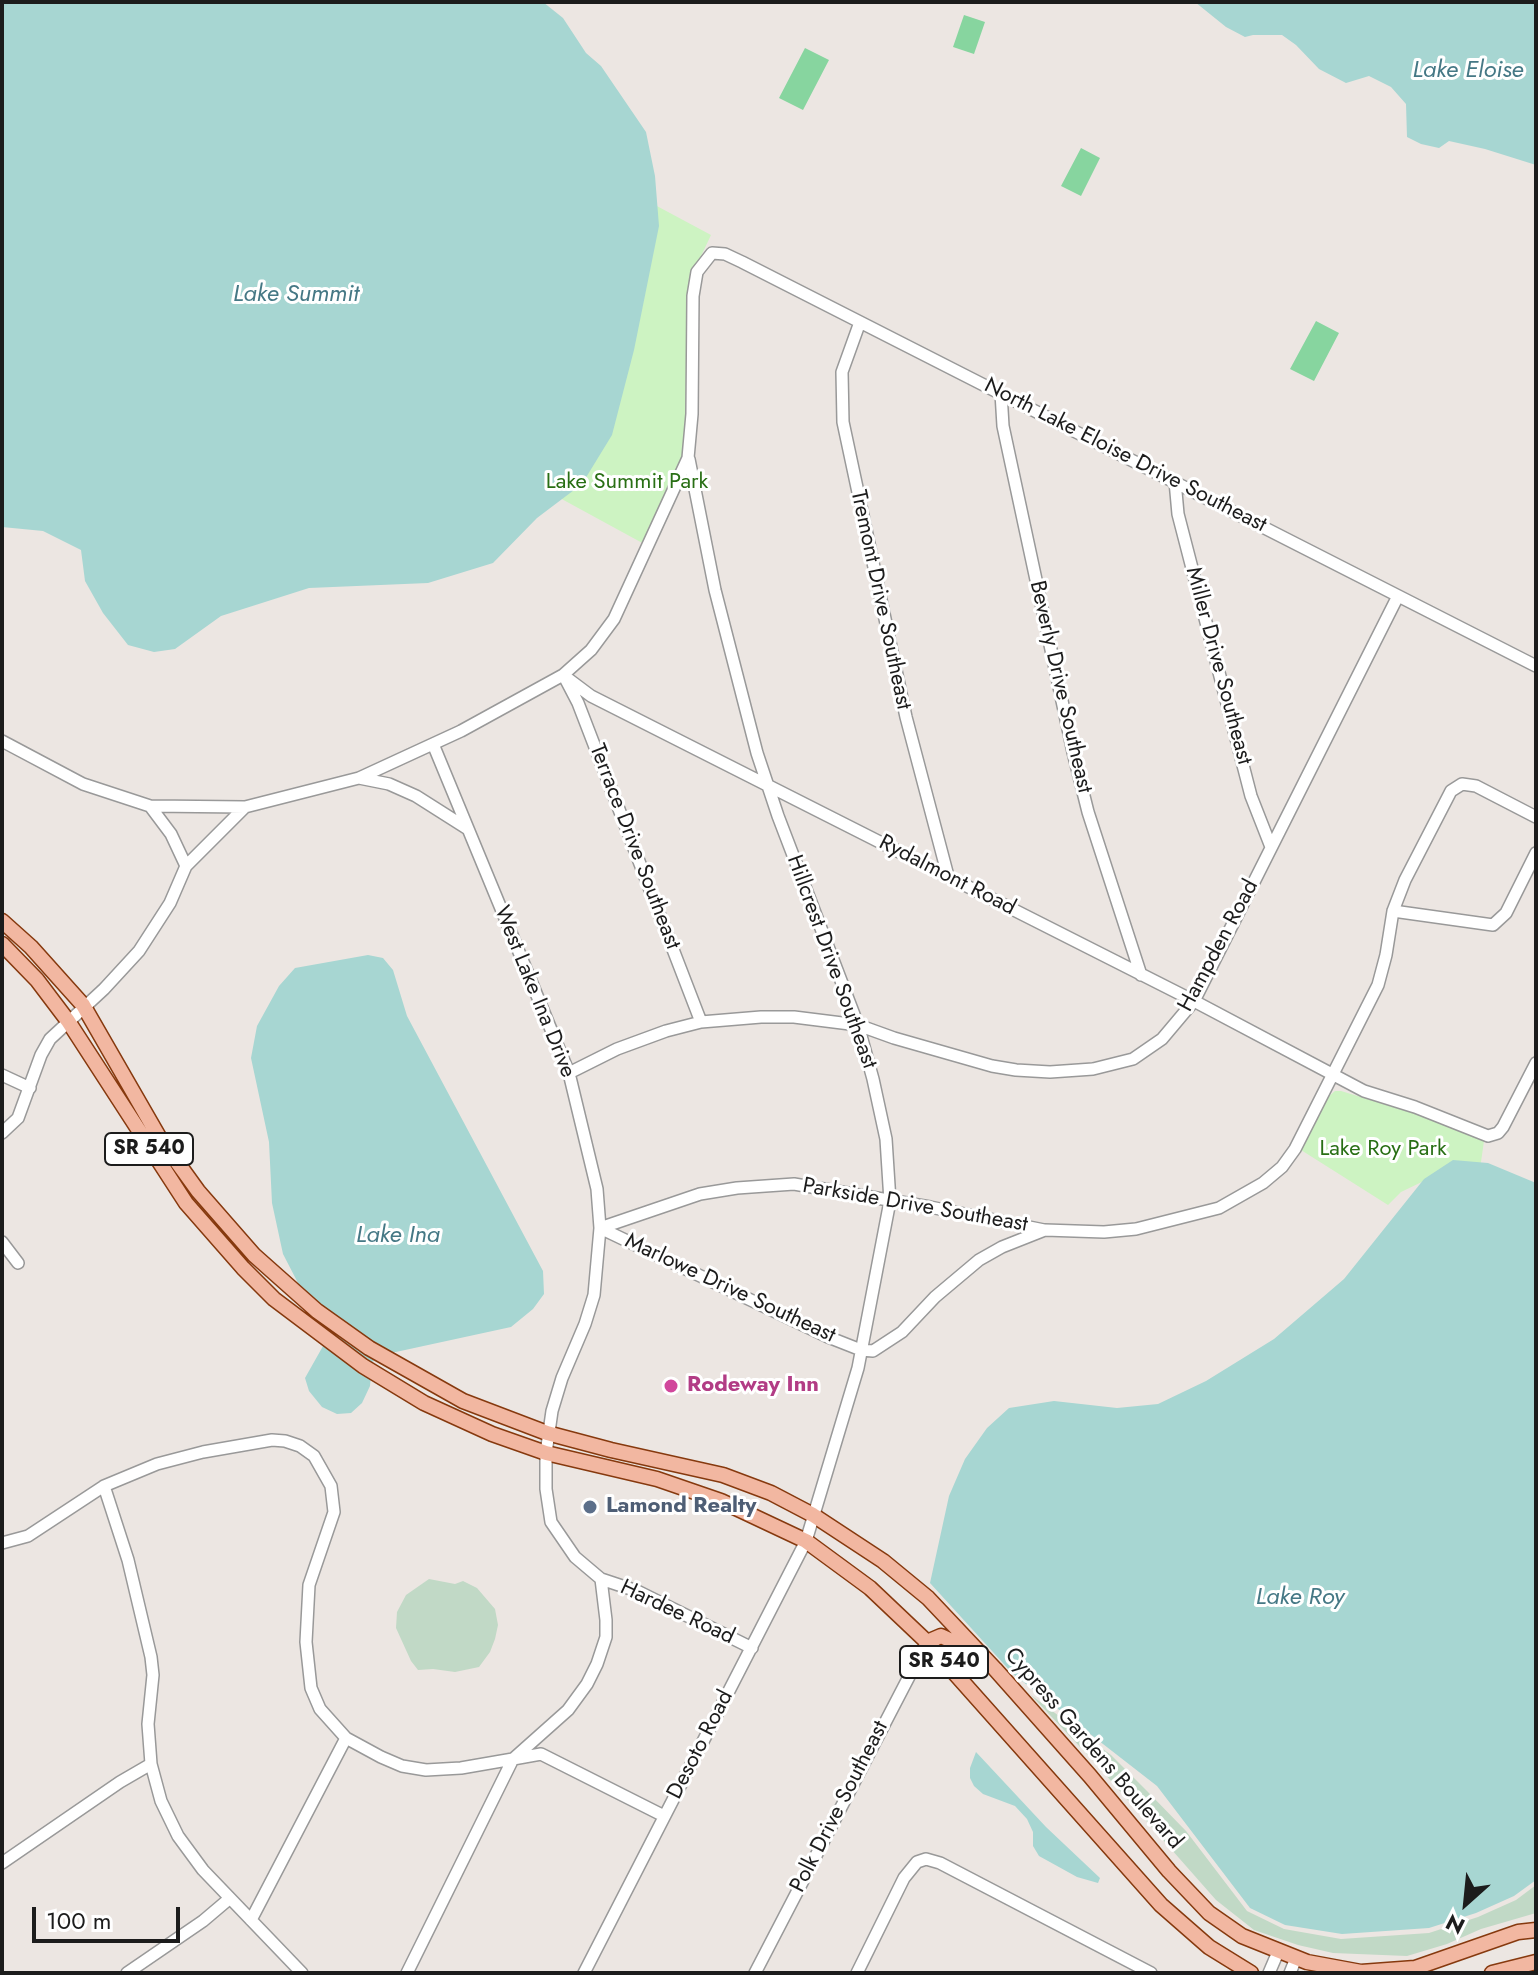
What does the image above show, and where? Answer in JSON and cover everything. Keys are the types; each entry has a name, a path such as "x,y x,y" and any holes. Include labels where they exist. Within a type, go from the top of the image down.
{"main road":[{"name":"Cypress Gardens Boulevard","path":"2,921 31,947 83,1005 159,1137 198,1191 254,1255 317,1311 369,1348 463,1401 547,1433 723,1475 771,1493 813,1515 883,1561 928,1598 995,1669 1209,1913 1242,1936 1278,1952 1293,1966 1361,1972 1415,1968 1518,1932 1536,1930"},
{"name":"SR 540","path":"2,944 37,980 68,1021 178,1193 274,1299 363,1366 424,1403 492,1434 546,1453 657,1479 709,1497 806,1541 870,1588 927,1642 1161,1905 1209,1947 1251,1973"},
{"path":"927,1642 941,1636 960,1643 995,1669"},
{"path":"1492,1973 1536,1962"}],"street":[{"name":"North Lake Eloise Drive Southeast","path":"688,458 692,414 693,296 697,272 712,253 725,254 1536,666"},
{"name":"Tremont Drive Southeast","path":"860,322 842,372 843,422 906,717 948,876"},
{"name":"Beverly Drive Southeast","path":"1001,393 1003,426 1073,752 1088,812 1141,975"},
{"path":"2,741 83,784 150,806 245,807 359,778 433,744 563,675 591,650 614,619 688,458"},
{"name":"Hillcrest Drive Southeast","path":"688,458 715,590 757,753 858,1025 886,1139 890,1201 853,1388 813,1515"},
{"name":"Miller Drive Southeast","path":"1175,481 1181,527 1251,796 1271,847"},
{"name":"Hampden Road","path":"569,1073 617,1049 701,1022 769,1017 858,1025 992,1066 1039,1072 1112,1066 1142,1054 1175,1026 1194,1001 1398,596"},
{"name":"Rydalmont Road","path":"563,675 591,696 1194,1001 1364,1091 1488,1136 1498,1133 1536,1063"},
{"name":"Terrace Drive Southeast","path":"563,675 578,703 701,1022"},
{"name":"West Lake Ina Drive","path":"433,744 569,1073 592,1166 600,1228 591,1310 562,1378 547,1433 546,1489 551,1522 575,1557 601,1579"},
{"path":"359,778 389,784 416,796 469,829"},
{"name":"Parkside Drive Southeast","path":"600,1228 700,1194 794,1184 1045,1230 1104,1232 1136,1229 1219,1208 1263,1183 1292,1155 1378,985 1393,911 1446,798 1462,784 1476,786 1536,817"},
{"path":"150,806 171,834 186,866"},
{"path":"2,1133 18,1118 45,1046 83,1005 121,972 154,932 186,866 245,807"},
{"path":"1393,911 1493,925 1506,913 1536,853"},
{"path":"2,1075 30,1088"},
{"name":"Marlowe Drive Southeast","path":"600,1228 861,1350"},
{"path":"861,1350 873,1351 894,1339 935,1297 979,1260 1045,1230"},
{"path":"2,1242 18,1263"},
{"path":"2,1543 28,1536 104,1486 168,1461 272,1440 300,1446 321,1465 331,1486 334,1512 309,1585 307,1667 320,1709 346,1738 402,1766 426,1770 461,1768 541,1754 664,1816"},
{"path":"104,1486 128,1560 151,1657 153,1675 148,1724 151,1764 161,1801 178,1836 229,1899 302,1973"},
{"name":"Desoto Road","path":"584,1973 806,1541 813,1515"},
{"path":"407,1973 513,1759 568,1710 597,1664 607,1627 601,1579"},
{"name":"Hardee Road","path":"601,1579 637,1591 752,1648"},
{"name":"Polk Drive Southeast","path":"755,1973 927,1642"},
{"path":"251,1920 346,1738"},
{"path":"2,1863 151,1764"},
{"path":"857,1973 904,1878 917,1862 926,1859 940,1863 1151,1973"},
{"path":"127,1973 203,1921 229,1899"},
{"path":"1269,1973 1278,1952"}],"green space":[{"path":"964,15 985,22 974,54 953,47"},
{"path":"805,48 829,60 803,110 779,98"},
{"path":"1081,148 1100,158 1081,196 1061,186"},
{"name":"Lake Summit Park","path":"655,205 711,235 694,271 688,295 687,438 682,462 646,545 558,497"},
{"path":"1316,321 1339,333 1314,381 1290,369"},
{"name":"Lake Roy Park","path":"1335,1091 1423,1116 1484,1141 1479,1176 1426,1180 1401,1192 1388,1205 1301,1150 1328,1097"},
{"path":"429,1579 455,1584 463,1581 477,1588 495,1609 498,1625 495,1639 479,1667 455,1672 418,1670 411,1661 396,1628 397,1612 406,1595"},
{"path":"1031,1695 1111,1755 1147,1791 1186,1831 1247,1911 1284,1929 1341,1939 1429,1933 1478,1917 1516,1900 1536,1885 1536,1913 1407,1956 1333,1953 1254,1930 1216,1900"}],"water":[{"name":"Lake Summit","path":"2,2 543,2 563,18 586,53 601,66 646,132 655,176 659,226 634,350 612,435 582,484 537,518 493,563 428,583 309,588 221,616 175,649 154,652 128,645 103,613 85,581 81,550 43,531 2,527"},
{"name":"Lake Eloise","path":"1195,2 1536,2 1536,165 1449,141 1439,148 1421,144 1407,137 1406,104 1391,87 1369,76 1346,83 1319,69 1282,35 1245,37 1226,27"},
{"name":"Lake Ina","path":"368,955 383,958 393,970 407,1016 543,1271 544,1294 533,1309 511,1327 382,1355 372,1362 370,1386 362,1403 351,1413 337,1414 322,1407 309,1391 305,1378 327,1339 283,1254 272,1203 269,1142 251,1058 257,1026 279,986 295,968"},
{"name":"Lake Roy","path":"1453,1160 1488,1163 1536,1183 1536,1880 1514,1896 1476,1913 1429,1928 1342,1934 1285,1925 1250,1908 1157,1786 1013,1674 930,1583 949,1496 965,1459 987,1428 1009,1408 1054,1401 1117,1408 1158,1404 1206,1381 1274,1339 1344,1279 1424,1179"},
{"path":"976,1752 1046,1827 1100,1878 1098,1883 1077,1877 1039,1856 1033,1846 1033,1832 1027,1819 1015,1806 983,1794 974,1786 970,1768"}],"place":[{"name":"Rodeway Inn","path":"671,1386"},
{"name":"Lamond Realty","path":"590,1507"}]}
